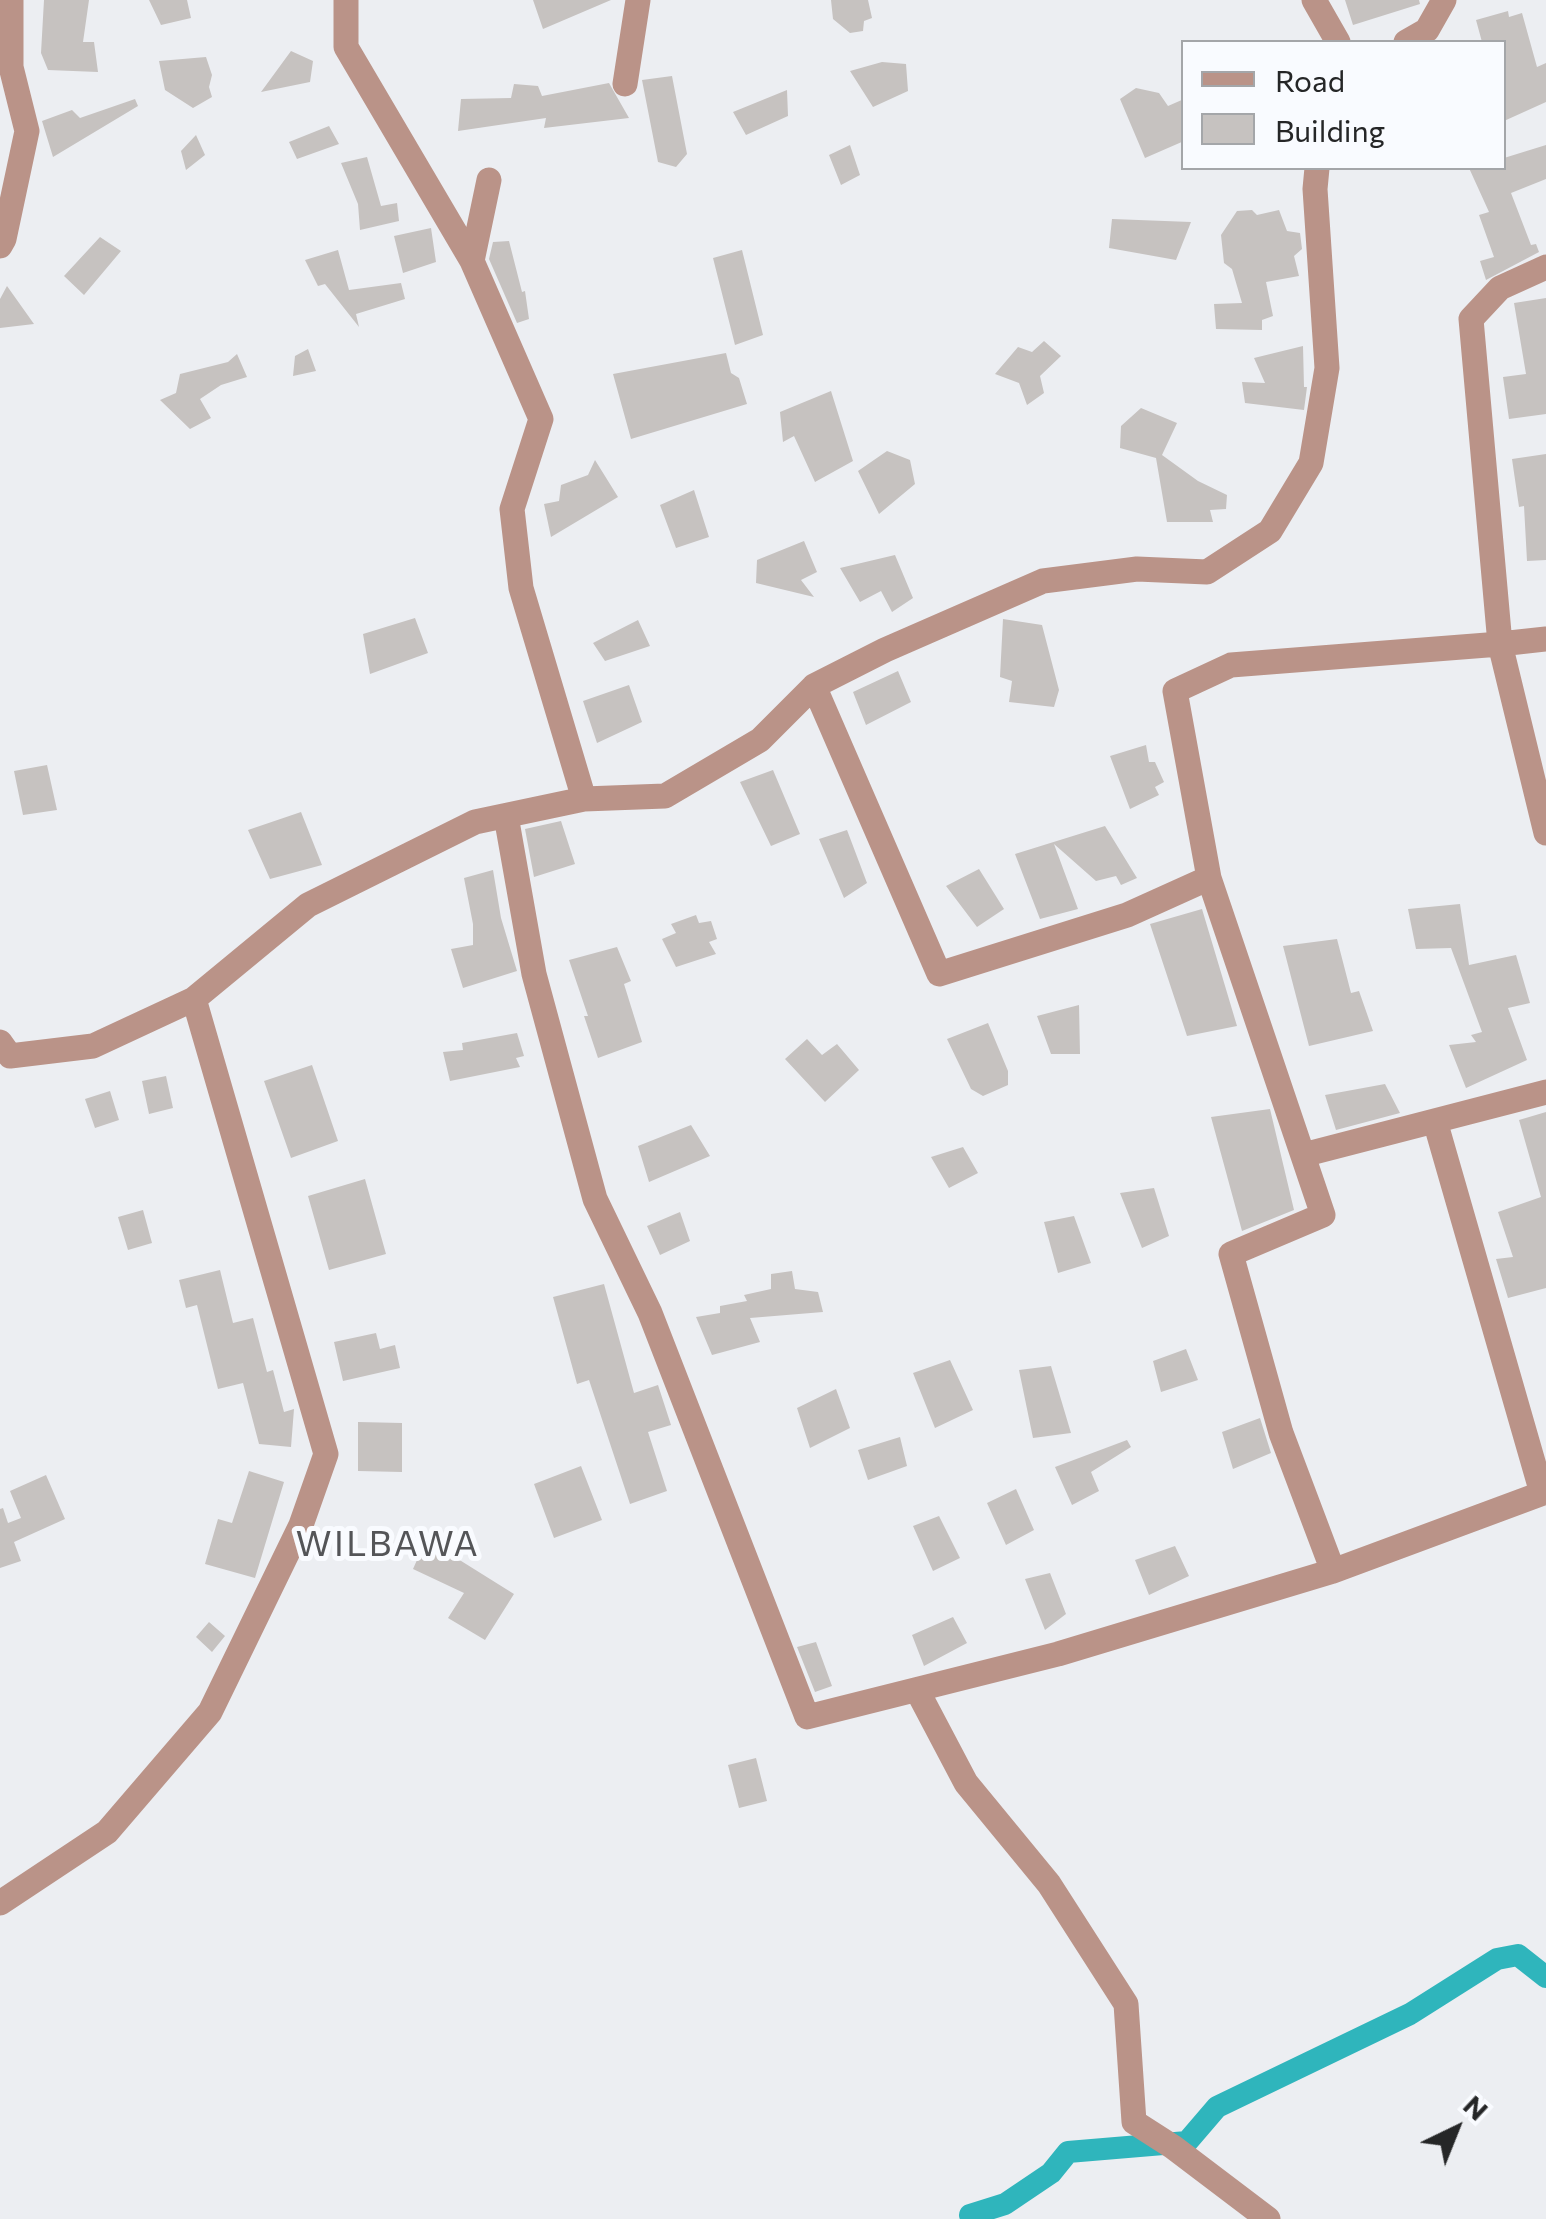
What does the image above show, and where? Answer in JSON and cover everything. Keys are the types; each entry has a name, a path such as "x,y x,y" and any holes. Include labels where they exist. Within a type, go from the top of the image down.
{"street":[{"path":"0,246 27,131 6,72 11,0"},
{"path":"346,0 346,46 472,262 541,419 512,509 521,588 584,799"},
{"path":"625,84 638,0"},
{"path":"1314,0 1337,40"},
{"path":"1410,40 1427,30 1444,0"},
{"path":"0,1042 10,1056 92,1046 194,999 308,905 475,822 584,799 665,796 760,740 814,686 885,650 1043,581 1137,569 1206,572 1270,531 1311,463 1327,368 1317,170"},
{"path":"472,262 489,180"},
{"path":"1546,267 1500,288 1471,319 1500,644 1546,832"},
{"path":"1332,1571 1280,1433 1231,1254 1323,1214 1209,878 1175,691 1231,665 1546,639"},
{"path":"814,686 939,974 1127,915 1209,878"},
{"path":"506,816 534,974 595,1200 650,1313 807,1717 1058,1654 1332,1571 1544,1493 1434,1121"},
{"path":"0,1903 107,1832 210,1712 301,1525 326,1454 194,999"},
{"path":"1302,1155 1546,1092"},
{"path":"917,1690 966,1783 1050,1884 1126,2004 1134,2122 1268,2219"}],"building":[{"path":"44,0 89,0 83,42 94,42 98,72 48,70 41,53"},
{"path":"149,0 187,0 191,18 161,25"},
{"path":"533,0 611,0 543,29"},
{"path":"831,0 868,0 872,18 864,21 863,31 850,33 833,19"},
{"path":"1345,0 1419,0 1420,4 1353,25"},
{"path":"1508,11 1509,17 1522,13 1537,67 1546,63 1546,102 1506,120 1506,40 1481,40 1476,20"},
{"path":"291,51 313,61 310,82 261,92"},
{"path":"206,57 212,75 212,97 193,108 165,90 159,61"},
{"path":"882,62 906,64 908,91 873,107 850,71"},
{"path":"672,76 687,154 676,167 658,162 642,80"},
{"path":"609,83 629,118 544,128 546,118 458,131 461,99 511,98 514,84 538,86 542,96"},
{"path":"1136,88 1159,93 1168,106 1181,100 1181,142 1145,158 1120,99"},
{"path":"787,90 788,116 746,135 733,112"},
{"path":"135,99 138,106 53,157 42,121 72,110 80,118"},
{"path":"329,126 339,144 297,159 289,142"},
{"path":"196,135 205,155 186,170 181,151"},
{"path":"850,145 860,175 841,185 829,155"},
{"path":"1546,145 1546,179 1511,193 1531,245 1536,244 1539,252 1486,280 1480,261 1494,257 1479,215 1489,212 1470,170 1506,170 1506,157"},
{"path":"367,157 381,206 397,203 399,221 360,230 358,204 341,163"},
{"path":"1252,210 1257,215 1279,210 1287,231 1300,233 1302,249 1294,256 1299,276 1266,282 1273,316 1262,320 1262,330 1216,329 1214,304 1242,303 1232,269 1224,263 1221,235 1237,211"},
{"path":"1112,219 1191,222 1176,260 1109,248"},
{"path":"431,228 436,262 403,273 394,236"},
{"path":"100,237 121,251 84,295 64,276"},
{"path":"509,241 522,292 525,291 529,319 517,323 489,259 493,242"},
{"path":"338,250 349,290 401,283 405,299 356,314 359,327 325,284 318,286 305,260"},
{"path":"742,250 763,335 735,345 713,258"},
{"path":"7,286 34,324 0,328 0,299"},
{"path":"1546,298 1546,414 1509,419 1503,377 1526,374 1514,303"},
{"path":"1044,341 1061,356 1040,376 1044,393 1027,405 1019,383 995,374 1018,347 1032,352"},
{"path":"1303,346 1307,387 1304,410 1245,403 1242,382 1265,383 1254,358"},
{"path":"308,349 316,371 293,376 295,356"},
{"path":"726,353 747,404 631,439 613,374"},
{"path":"237,354 247,377 221,385 200,399 211,418 190,429 160,400 176,393 180,374 228,362"},
{"path":"831,391 853,461 815,482 794,436 783,442 780,412"},
{"path":"1141,408 1177,423 1162,455 1198,481 1227,495 1226,509 1210,510 1213,522 1167,522 1156,458 1120,448 1121,426"},
{"path":"887,451 910,460 915,484 879,514 858,471"},
{"path":"1546,454 1546,560 1527,561 1524,506 1519,507 1512,459"},
{"path":"595,460 618,497 551,537 544,504 559,501 561,485 588,475"},
{"path":"694,490 709,537 676,548 660,505"},
{"path":"804,541 817,572 801,580 814,597 756,583 757,560"},
{"path":"895,555 913,598 892,612 881,591 860,602 840,568"},
{"path":"415,618 428,653 370,674 363,634"},
{"path":"1003,619 1042,625 1059,690 1054,707 1009,702 1012,681 1000,677"},
{"path":"638,620 650,646 605,661 593,643"},
{"path":"898,671 911,702 866,725 853,692"},
{"path":"629,685 642,722 597,743 583,701"},
{"path":"1146,745 1149,762 1155,762 1164,782 1155,787 1159,795 1130,809 1110,756"},
{"path":"47,765 57,810 23,815 14,771"},
{"path":"773,770 800,834 771,846 740,782"},
{"path":"301,812 322,865 270,879 248,830"},
{"path":"561,821 575,864 534,877 525,829"},
{"path":"1105,826 1137,878 1121,885 1116,876 1096,881 1054,844 1078,909 1040,919 1015,854"},
{"path":"847,830 867,883 844,898 819,839"},
{"path":"979,869 1004,909 977,927 946,886"},
{"path":"493,870 501,918 517,971 463,988 451,949 473,945 464,878"},
{"path":"1460,904 1469,965 1516,955 1530,1003 1508,1008 1527,1060 1466,1088 1449,1045 1476,1042 1471,1035 1482,1032 1451,948 1416,949 1408,909"},
{"path":"1202,909 1237,1026 1187,1036 1150,924"},
{"path":"696,915 699,923 711,921 717,939 709,942 716,954 676,967 662,939 676,933 671,924"},
{"path":"1337,939 1351,993 1359,991 1373,1031 1309,1046 1283,946"},
{"path":"617,947 631,981 624,984 642,1042 598,1058 569,960"},
{"path":"1079,1005 1080,1054 1051,1054 1037,1016"},
{"path":"988,1023 1008,1071 1008,1085 983,1096 971,1089 947,1039"},
{"path":"517,1033 524,1056 516,1058 520,1067 450,1081 443,1052 463,1050 462,1043"},
{"path":"807,1039 822,1055 837,1044 859,1070 825,1102 785,1059"},
{"path":"312,1065 338,1141 291,1158 264,1081"},
{"path":"166,1076 173,1108 149,1114 142,1081"},
{"path":"1385,1084 1400,1113 1336,1130 1325,1095"},
{"path":"110,1091 119,1120 95,1128 85,1099"},
{"path":"1270,1109 1294,1210 1242,1231 1211,1117"},
{"path":"1546,1112 1546,1288 1508,1298 1496,1259 1513,1257 1498,1212 1541,1197 1519,1120"},
{"path":"691,1125 710,1156 649,1182 638,1146"},
{"path":"963,1147 978,1173 949,1188 931,1157"},
{"path":"365,1179 386,1254 329,1270 308,1196"},
{"path":"1154,1188 1169,1236 1142,1248 1120,1193"},
{"path":"143,1210 152,1243 128,1250 118,1217"},
{"path":"680,1212 690,1241 660,1255 647,1226"},
{"path":"1074,1216 1091,1263 1058,1273 1044,1222"},
{"path":"220,1270 233,1323 253,1318 267,1372 273,1370 284,1412 294,1409 291,1447 259,1444 243,1383 218,1389 197,1305 186,1308 179,1280"},
{"path":"792,1271 795,1289 818,1292 823,1312 750,1318 760,1342 712,1355 696,1317 720,1313 720,1306 747,1301 744,1295 771,1289 771,1274"},
{"path":"604,1284 634,1393 658,1385 671,1425 648,1432 667,1491 630,1504 589,1380 577,1384 553,1297"},
{"path":"376,1333 380,1349 395,1345 400,1368 343,1381 334,1342"},
{"path":"1186,1349 1198,1380 1161,1392 1153,1361"},
{"path":"950,1360 973,1410 935,1428 913,1373"},
{"path":"1051,1366 1071,1433 1033,1438 1019,1370"},
{"path":"836,1389 850,1428 810,1448 797,1408"},
{"path":"1260,1418 1271,1453 1233,1469 1222,1432"},
{"path":"358,1422 402,1423 402,1472 358,1471"},
{"path":"900,1437 907,1466 868,1480 858,1450"},
{"path":"1127,1440 1131,1447 1091,1472 1099,1491 1072,1505 1055,1467"},
{"path":"581,1466 602,1520 554,1538 534,1484"},
{"path":"249,1471 284,1482 255,1578 205,1564 218,1519 232,1523"},
{"path":"46,1475 65,1519 14,1542 21,1561 0,1568 0,1509 3,1508 8,1523 21,1518 10,1491"},
{"path":"1016,1489 1034,1530 1006,1545 987,1503"},
{"path":"939,1516 960,1558 933,1571 913,1526"},
{"path":"426,1540 460,1556 458,1559 514,1594 485,1640 448,1618 464,1593 413,1569"},
{"path":"1175,1546 1189,1576 1149,1595 1135,1560"},
{"path":"1050,1573 1066,1614 1045,1630 1025,1579"},
{"path":"953,1617 967,1643 924,1666 912,1635"},
{"path":"209,1622 225,1636 212,1652 196,1637"},
{"path":"816,1642 832,1686 815,1692 797,1647"},
{"path":"756,1758 767,1801 739,1808 728,1765"}],"waterway":[{"path":"970,2215 1005,2204 1051,2173 1068,2152 1187,2142 1217,2107 1410,2014 1497,1959 1518,1955 1546,1977"}],"district":[{"name":"WILBAWA","path":"388,1544"}]}
